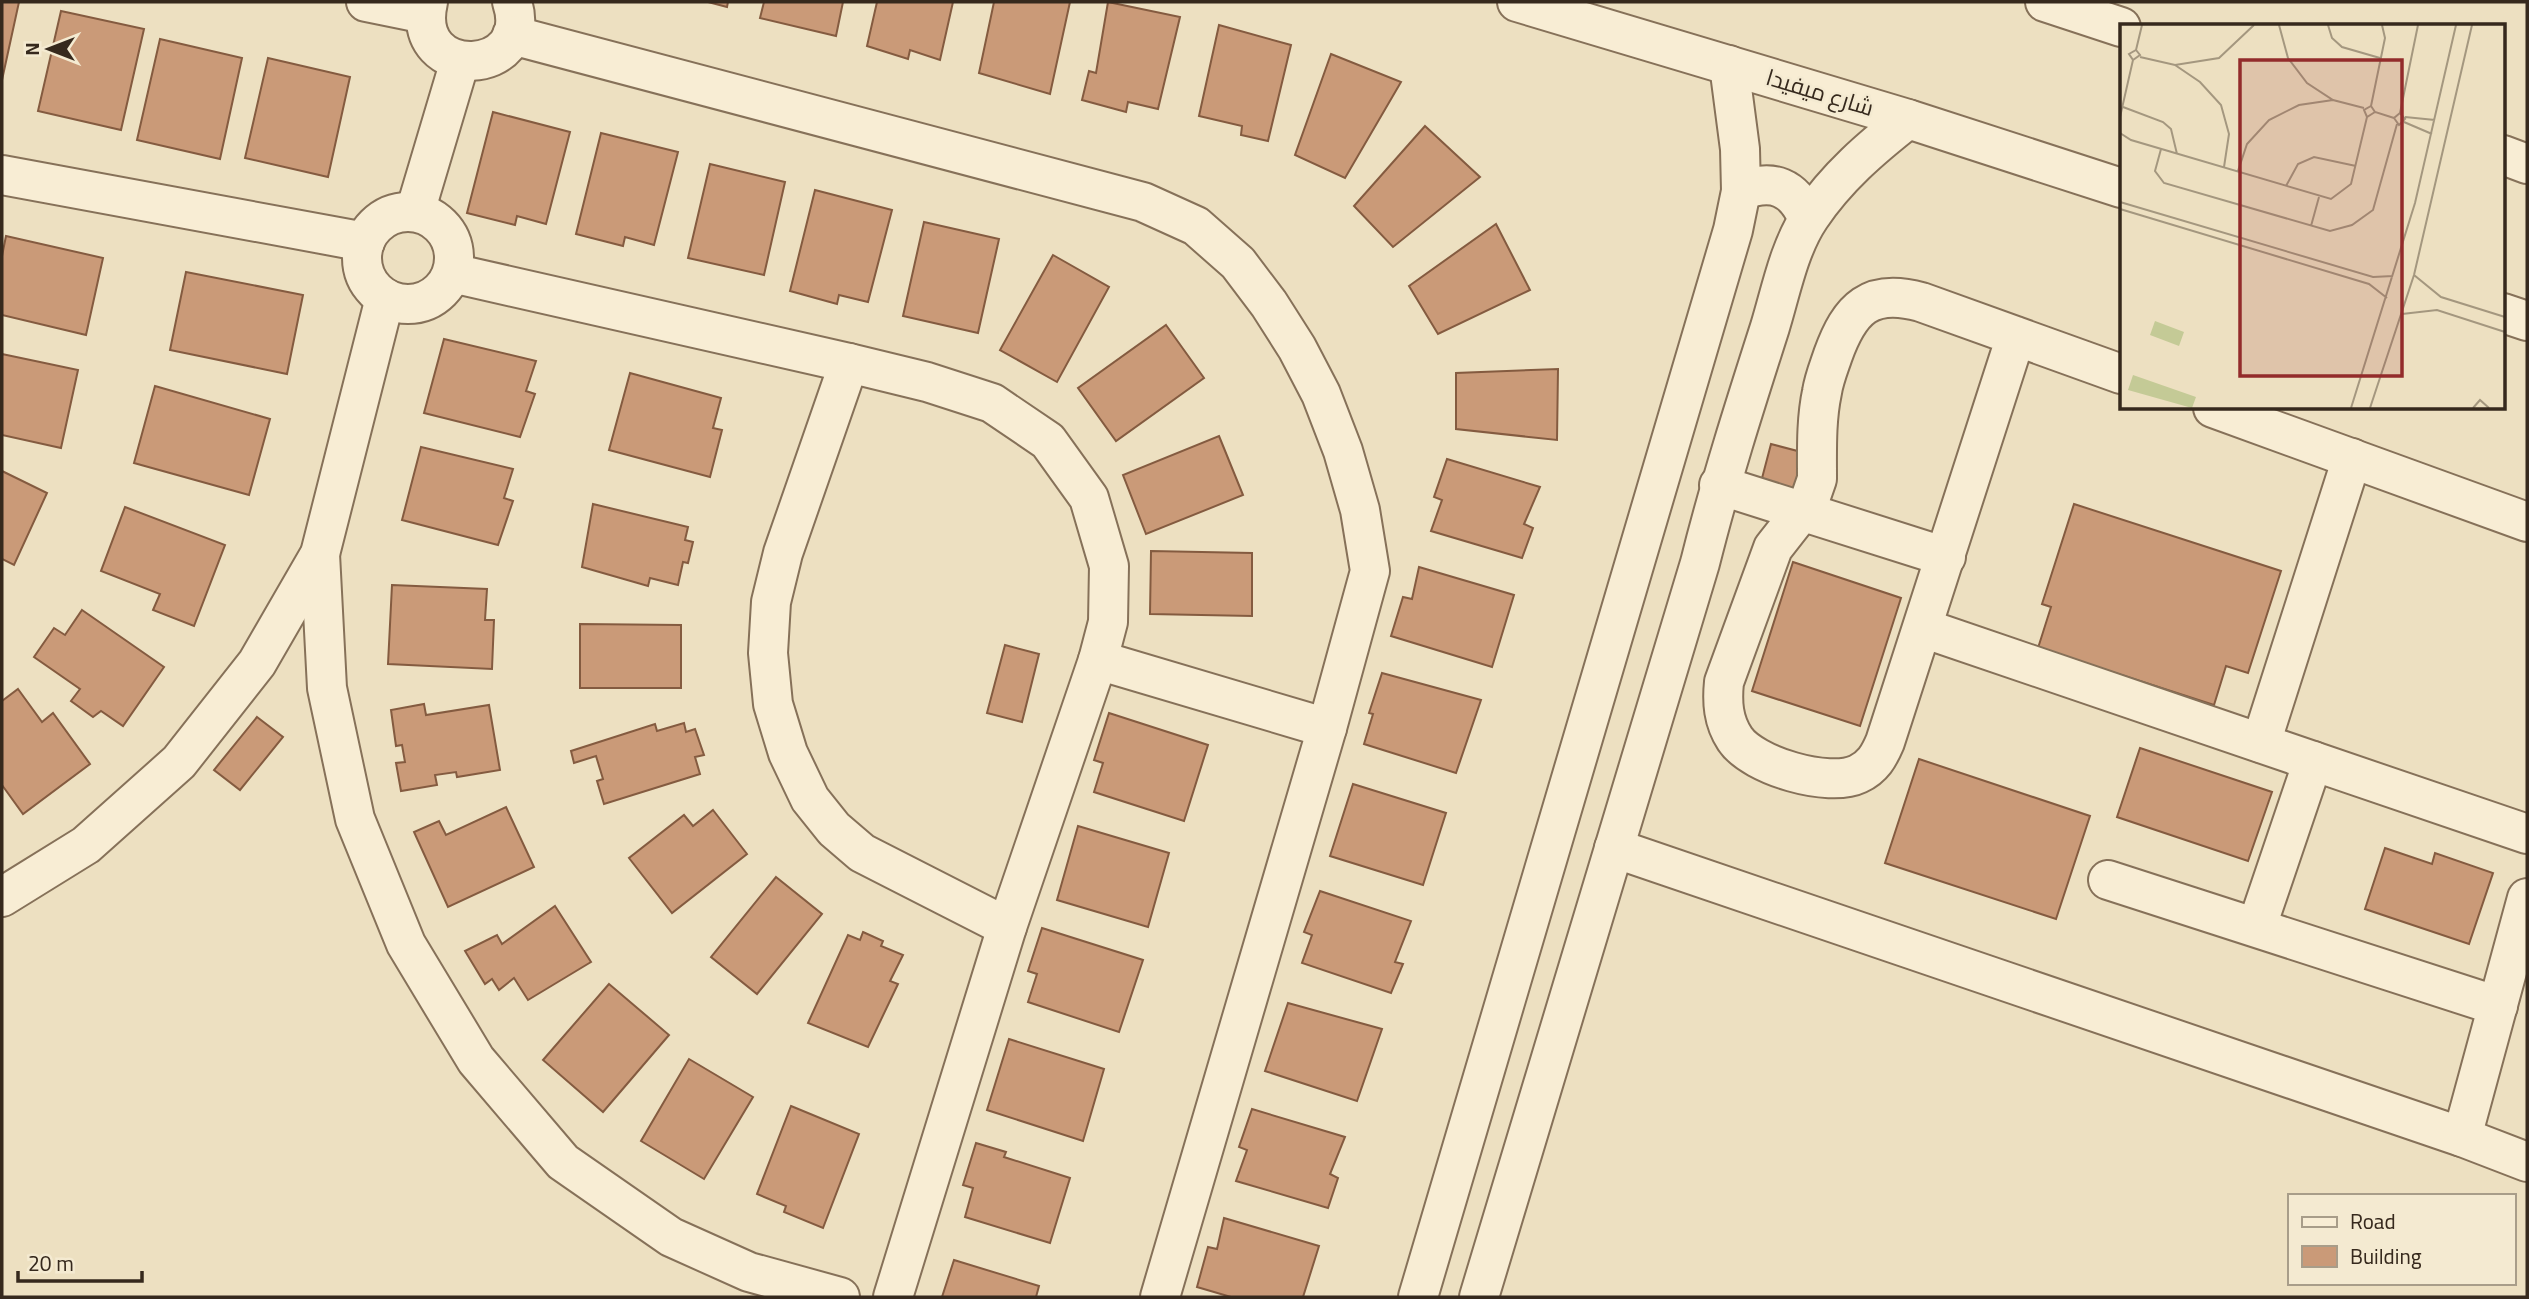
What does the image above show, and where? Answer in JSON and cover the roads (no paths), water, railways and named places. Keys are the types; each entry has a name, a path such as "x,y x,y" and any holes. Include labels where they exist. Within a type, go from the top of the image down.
{"street":[{"path":"366,2 426,8 428,30 435,44 446,55 460,61 476,62 491,58 504,49 512,18 1143,202 1196,226 1238,263 1297,348 1321,394 1339,439 1360,510 1370,571 1327,728 1160,1297"},
{"name":"شارع ميفيدا","path":"1517,2 1908,118 2120,188"},
{"path":"2045,2 2120,27"},
{"path":"415,212 460,61"},
{"path":"1418,1297 1733,230 1741,191 1740,149 1729,65"},
{"path":"1479,1297 1700,563 1720,485 1791,258 1808,219 1832,186 1860,157 1908,118"},
{"path":"2504,155 2527,164"},
{"path":"2,175 365,242"},
{"path":"1741,191 1756,185 1773,185 1796,198 1802,204 1808,219"},
{"path":"400,212 415,212 430,217 443,228 451,242 454,257 452,273 432,298 417,303 400,303 385,298 373,288 365,274 362,258 365,242 373,229 385,218 400,212"},
{"path":"452,273 849,363 927,382 992,402 1048,441 1089,498 1109,566 1108,622 1098,660 1007,927 893,1297"},
{"path":"2016,336 1923,628 1885,742 1875,762 1859,774 1840,779 1819,777 1766,763 1749,754 1735,740 1726,722 1722,702 1724,682 1773,548 1803,512 1817,479 1821,392 1842,331 1850,317 1875,299 1891,296 1906,298 2016,336 2120,374"},
{"path":"2,897 86,845 179,762 257,663 320,554 385,298"},
{"path":"2504,313 2527,321"},
{"path":"849,363 783,552 771,602 768,653 773,704 788,753 810,799 834,829 862,853 1007,927"},
{"path":"2219,410 2527,522"},
{"path":"2261,743 2352,458"},
{"path":"1720,485 1946,557"},
{"path":"1642,545 1700,563"},
{"path":"320,554 327,688 355,819 406,944 476,1060 563,1162 671,1237 746,1284 840,1297"},
{"path":"1923,628 2527,834"},
{"path":"1098,660 1327,728"},
{"path":"2257,926 2313,761"},
{"path":"1614,848 2462,1137 2527,1162"},
{"path":"2108,880 2498,1006"},
{"path":"2462,1137 2527,898"}]}
